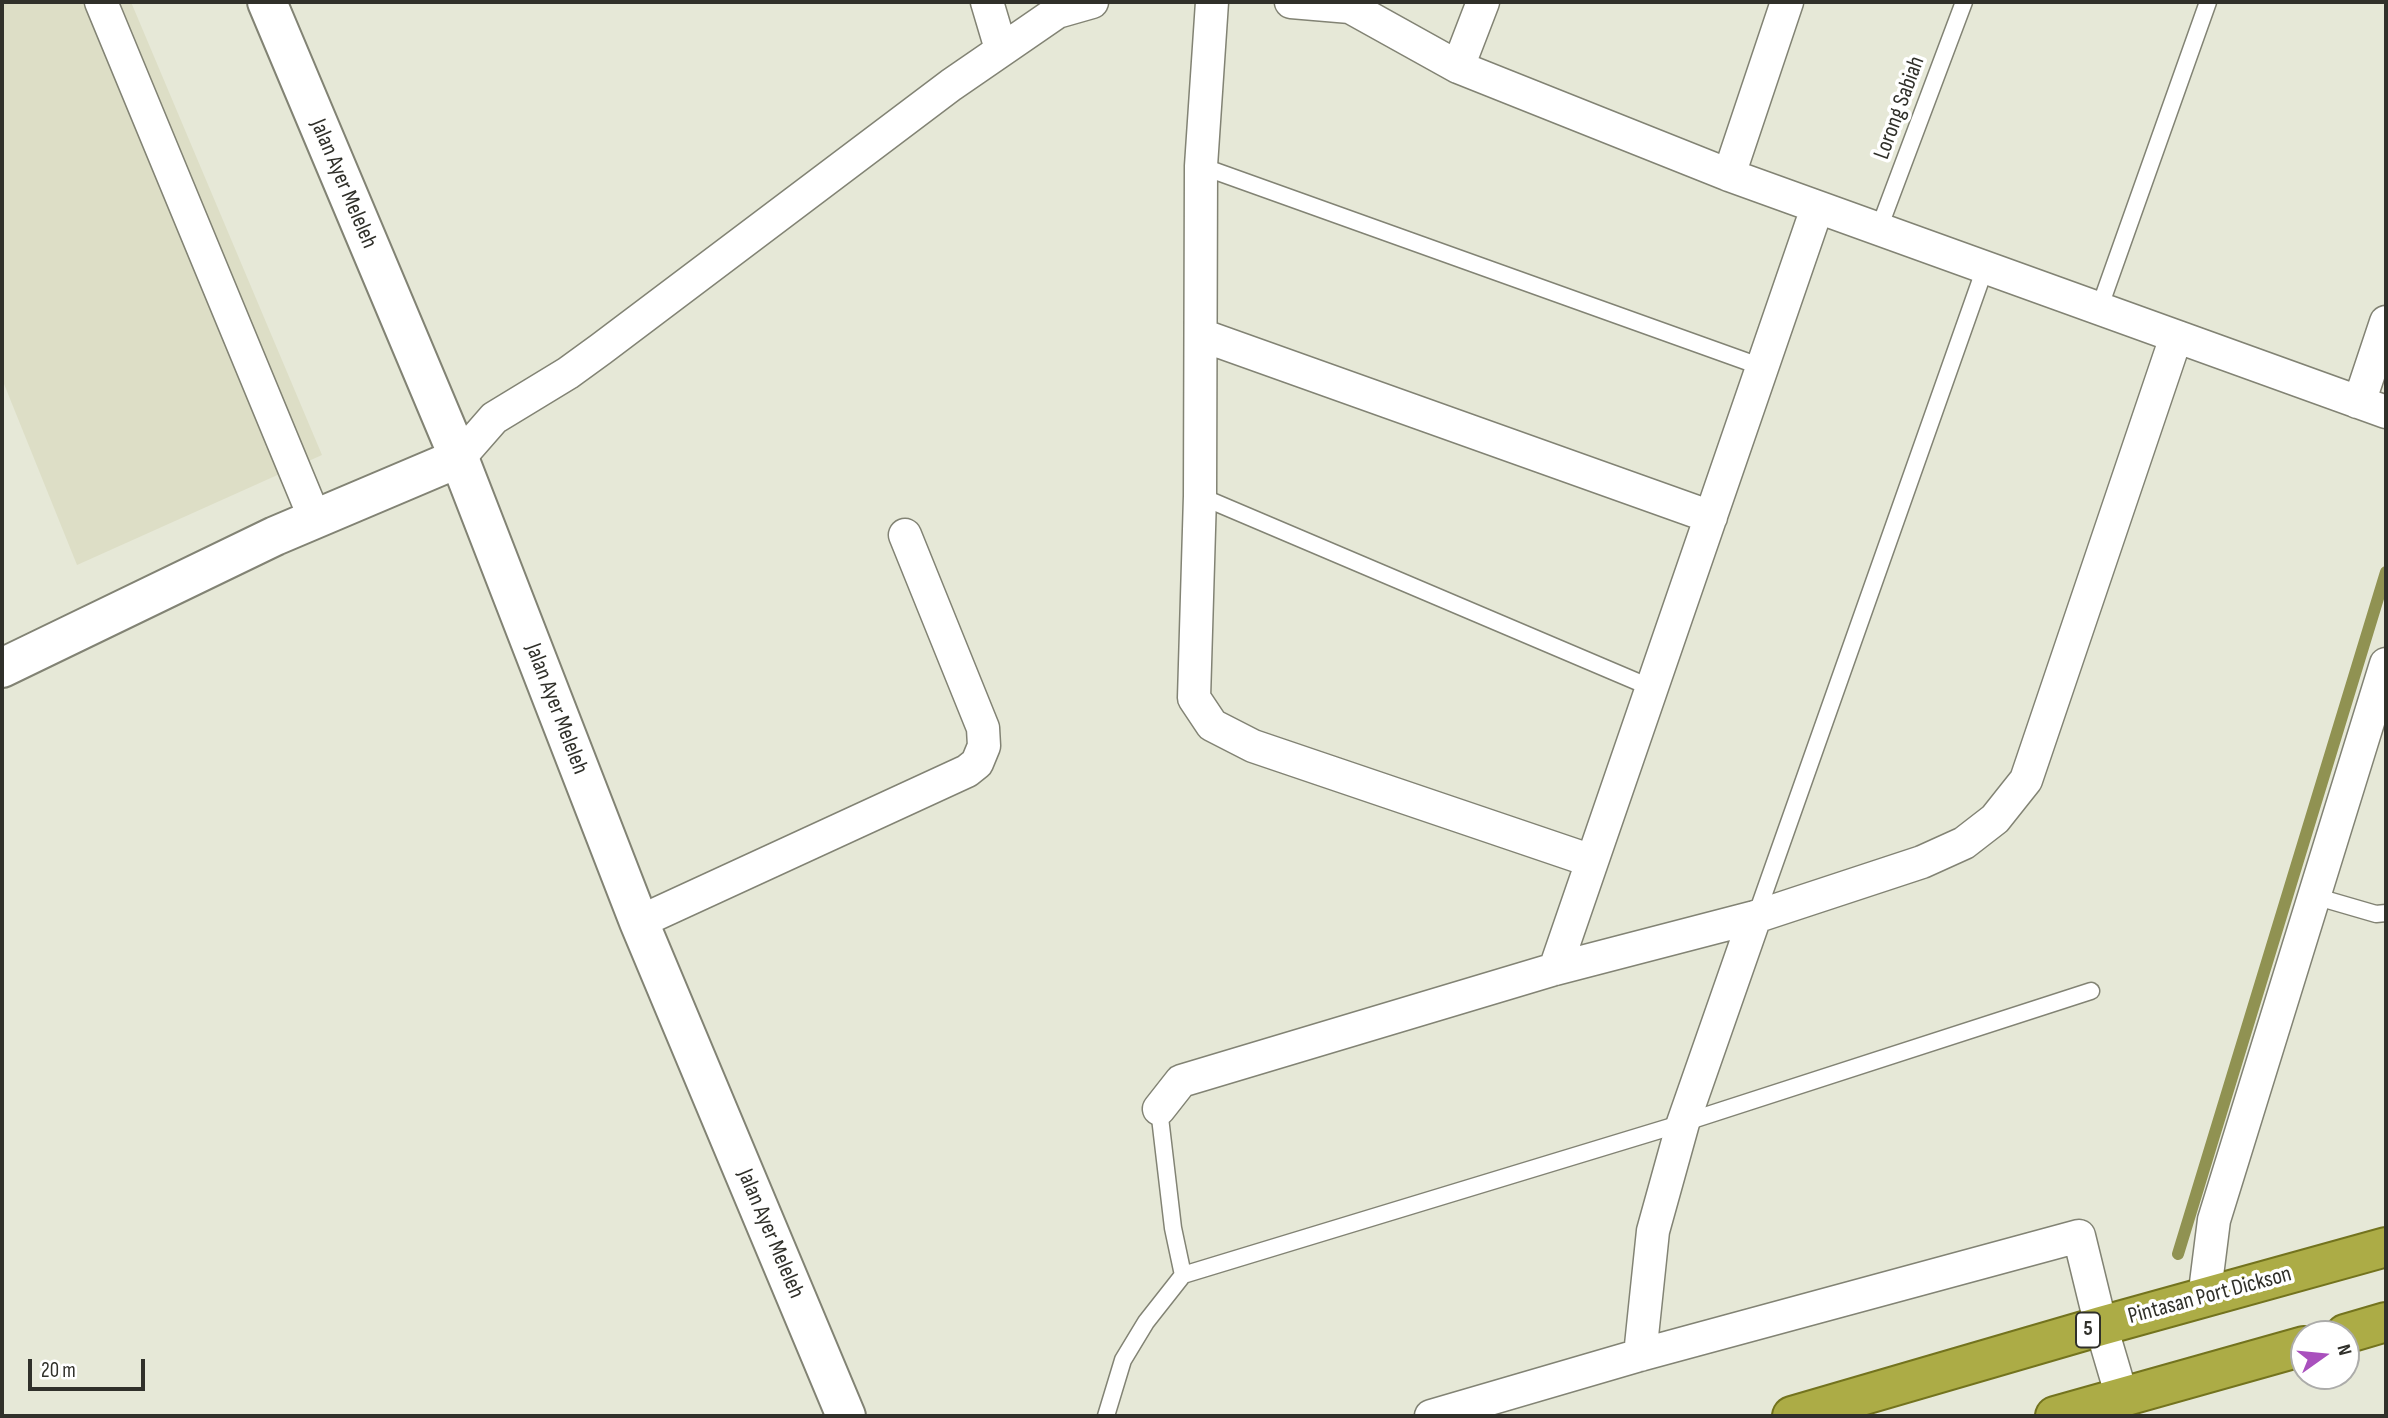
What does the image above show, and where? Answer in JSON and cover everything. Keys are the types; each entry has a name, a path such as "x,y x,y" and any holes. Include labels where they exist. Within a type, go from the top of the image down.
{"highway":[{"name":"Pintasan Port Dickson","path":"1792,1416 2386,1247"},
{"path":"2360,1330 2386,1322"},
{"path":"2055,1416 2290,1350"}],"street":[{"path":"101,2 315,519"},
{"name":"Jalan Ayer Meleleh","path":"267,2 459,458 639,922 846,1416"},
{"path":"988,2 1001,49"},
{"path":"2,668 275,536 459,458 494,418 568,373 601,349 1001,49 1057,12 1092,2"},
{"path":"1212,2 1201,166 1200,496 1194,698 1212,725 1253,746 1592,861"},
{"path":"1291,2 1350,5 1458,67 1729,175 1878,231 2372,407"},
{"path":"1458,67 1483,2"},
{"path":"1729,175 1787,2"},
{"path":"1555,969 1817,208"},
{"path":"2372,407 2363,391 2386,322"},
{"path":"1200,335 1711,517"},
{"path":"1159,1109 1181,1081 1555,969 1755,917 1922,862 1964,843 1995,819 2026,780 2176,337"},
{"path":"639,922 954,777 978,763 984,746 983,728 905,535"},
{"path":"2204,1299 2214,1220 2386,664"},
{"path":"1640,1355 1653,1231 1683,1123 1755,917"},
{"path":"1431,1416 1640,1355 2079,1236 2122,1397"}],"lane":[{"name":"Lorong Sabiah","path":"1878,231 1964,2"},
{"path":"2099,309 2208,2"},
{"path":"1201,166 1762,367"},
{"path":"1755,917 1985,268"},
{"path":"1200,496 1652,688"},
{"path":"2314,896 2376,914 2386,913"},
{"path":"1106,1416 1124,1360 1146,1322 1183,1275 1683,1123 2091,991"},
{"path":"1159,1109 1173,1228 1183,1275"}],"shaded area":[{"path":"2,2 131,2 322,455 77,565 2,379"}],"waterway":[{"path":"2178,1254 2386,572"}]}
